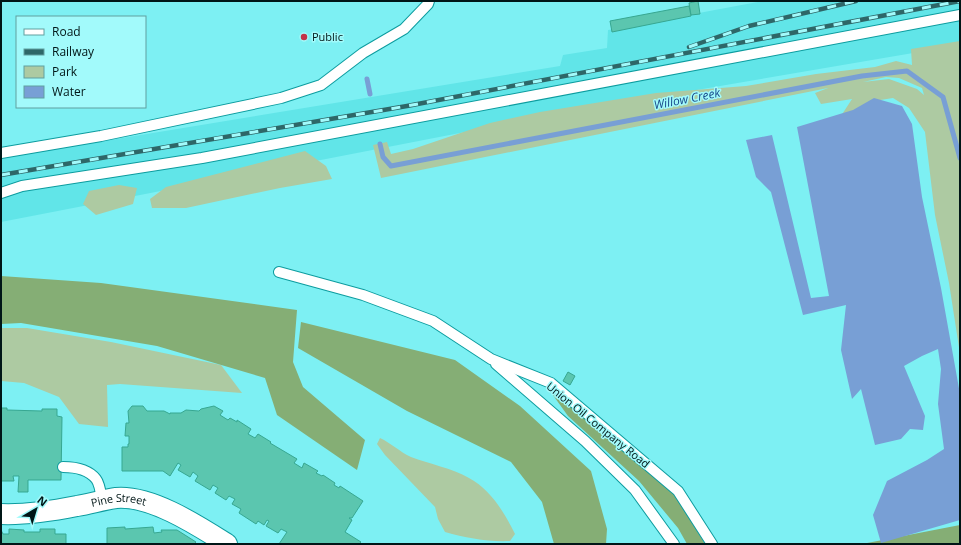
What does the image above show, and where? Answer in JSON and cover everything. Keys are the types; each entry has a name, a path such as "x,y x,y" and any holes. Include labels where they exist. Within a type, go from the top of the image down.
{"street":[{"name":"Pine Street","path":"1,514 49,511 117,498 136,499 166,509 227,544"}],"lane":[{"path":"1,154 102,136 274,100 321,85 363,53 404,28 428,4 429,1"},
{"path":"1,193 22,186 202,158 960,15"},
{"name":"Union Oil Company Road","path":"279,272 364,295 433,321 490,359 551,383 678,491 712,544"},
{"path":"490,359 585,441 635,490 674,544"},
{"path":"63,467 74,467 85,471 96,479 102,501"}],"shaded area":[{"path":"763,1 960,1 960,45 568,112 1,222 1,158 560,66 563,55 607,48 608,30"}],"green space":[{"path":"960,41 960,354 949,283 935,215 925,132 909,108 893,98 874,101 839,119 852,99 821,104 815,93 828,88 381,178 373,145 387,142 391,154 413,149 490,123 540,112 656,93 746,86 816,74 875,67 896,61 912,65 911,49","holes":["886,77 899,78 922,88 924,95 917,89 889,79 863,82"]},
{"path":"305,151 326,166 332,179 280,188 186,208 152,208 150,199 166,187"},
{"path":"119,185 137,188 133,204 96,215 83,204 89,191"},
{"path":"1,276 101,283 297,310 293,362 303,387 365,440 357,470 277,415 265,378 157,346 21,323 1,324"},
{"path":"301,322 455,360 520,406 591,471 607,529 606,544 554,544 542,502 511,462 407,411 298,348"},
{"path":"1,328 27,328 111,342 221,365 242,393 120,384 107,385 108,427 79,424 59,397 24,383 1,381"},
{"path":"550,391 603,430 672,491 705,544 687,544 678,528 639,481 568,416"},
{"path":"380,438 411,457 455,471 477,483 496,502 506,518 515,534 510,541 477,539 445,532 438,519 435,507 385,455 377,444"},
{"path":"960,525 960,544 862,544"}],"water":[{"path":"874,98 902,106 912,124 922,197 941,288 960,394 960,520 881,543 873,515 887,481 927,460 944,449 938,404 941,369 938,349 904,366 925,416 923,430 910,429 901,439 875,445 861,389 852,399 841,350 846,305 803,315 771,192 756,177 746,140 772,135 811,298 829,296 797,127 853,110"}],"building":[{"path":"698,1 700,14 691,15 689,3"},
{"path":"689,6 691,16 612,32 610,21"},
{"path":"568,372 575,376 570,385 563,381"},
{"path":"132,406 143,406 147,411 164,411 170,414 181,413 186,410 199,411 201,409 214,406 223,411 220,415 228,420 230,418 237,422 237,420 251,429 248,434 255,438 258,434 297,459 294,463 302,468 304,463 318,471 316,473 322,476 323,475 335,483 334,485 339,488 340,486 363,501 352,518 349,518 352,520 345,532 361,542 359,544 279,544 287,532 281,529 278,533 266,526 269,521 267,520 264,525 258,521 256,524 239,513 241,509 232,504 235,499 229,496 226,500 215,493 218,488 213,485 210,490 195,481 198,476 193,472 190,477 178,470 181,465 178,463 170,476 163,471 122,471 122,447 128,447 129,444 129,436 125,436 126,423 129,423 128,411"},
{"path":"1,408 7,408 7,410 42,411 42,409 57,409 57,416 62,417 61,480 28,480 28,492 18,492 19,476 13,476 14,481 1,481"},
{"path":"125,527 125,529 153,527 154,533 162,532 161,530 177,530 196,542 194,544 107,544 107,528"},
{"path":"9,529 24,530 24,532 40,532 40,529 55,529 55,534 66,534 66,544 1,544 1,530 3,534 9,534"}],"waterway":[{"name":"Willow Creek","path":"380,144 383,157 391,166 862,76 907,71 943,97 960,158"},
{"name":"Willow Creek","path":"367,79 370,94"}],"railway":[{"path":"689,47 749,26 856,1"},
{"path":"1,175 407,106 960,1"}],"place":[{"name":"Public","path":"304,37"}]}
